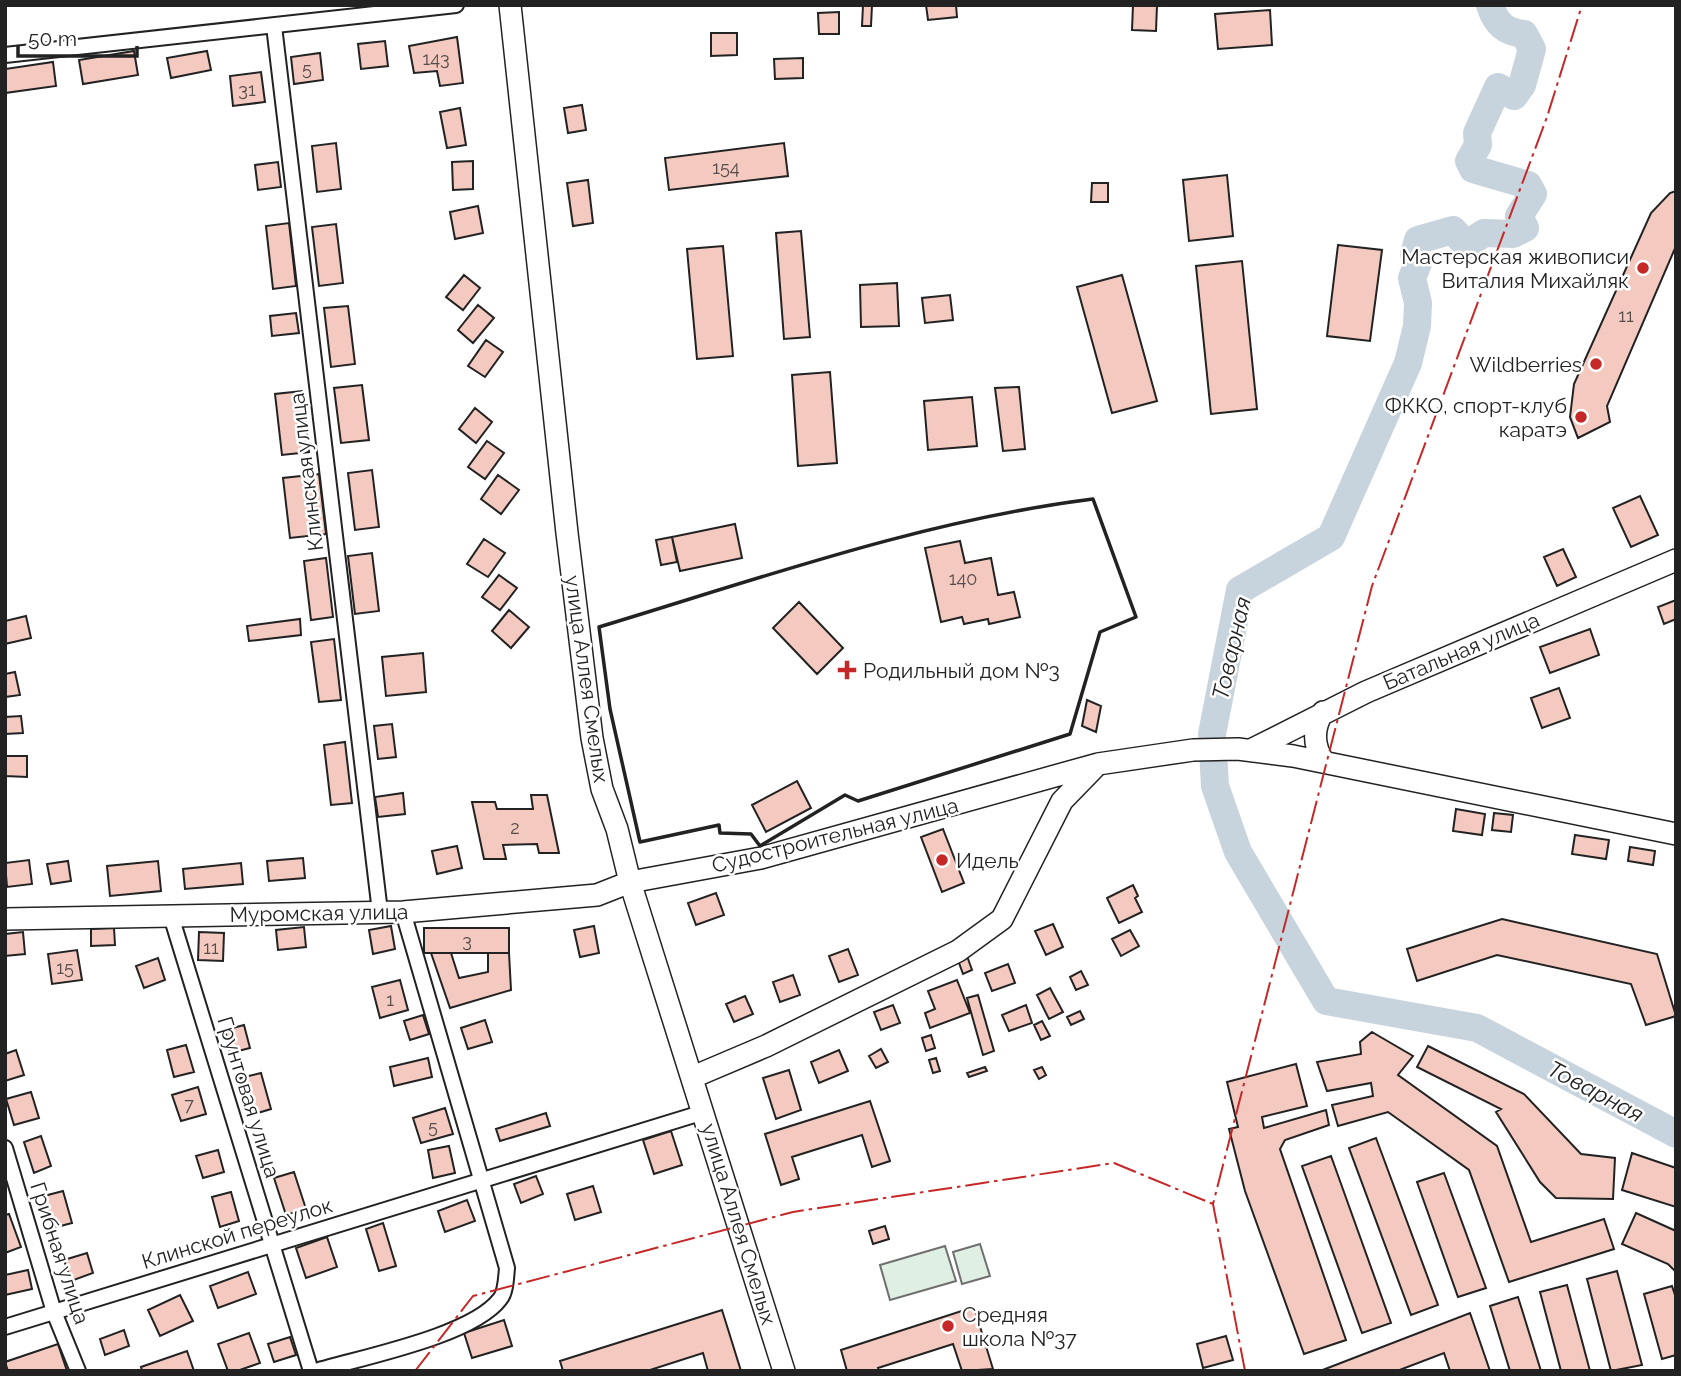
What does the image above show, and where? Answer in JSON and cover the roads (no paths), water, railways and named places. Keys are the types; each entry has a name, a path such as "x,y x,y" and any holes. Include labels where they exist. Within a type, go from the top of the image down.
{"main road":[{"name":"улица Аллея Смелых","path":"510,5 565,519 592,738 602,789 784,1371"},
{"name":"Батальная улица","path":"1245,749 1323,712 1676,560"},
{"path":"1323,712 1315,730 1317,751 1324,762"},
{"name":"Судостроительная улица","path":"630,882 761,858 1098,764 1193,750 1245,749 1324,762 1676,834"},
{"path":"693,1077 766,1046 958,951 1002,919 1062,801 1098,764"},
{"path":"1039,781 1054,785 1061,792 1062,801"},
{"name":"Муромская улица","path":"5,919 403,912 597,895 630,882"}],"street":[{"path":"5,55 456,5"},
{"name":"Клинская улица","path":"274,26 380,912"},
{"path":"316,1371 449,1332 480,1318 502,1297 507,1268 403,912"},
{"name":"Грунтовая улица","path":"171,916 310,1371"},
{"name":"Клинской переулок","path":"5,1327 704,1112"},
{"name":"Грибная улица","path":"5,1148 54,1312 78,1371"}],"waterway":[{"name":"Товарная","path":"1490,5 1498,22 1506,29 1524,34 1532,49 1522,85 1514,96 1498,87 1477,133 1478,145 1469,161 1473,169 1528,185 1533,194 1519,216 1525,228 1513,234 1484,233 1466,245 1453,230 1418,240 1414,254 1418,263 1412,278 1418,303 1417,326 1408,363 1331,537 1240,590 1212,734 1215,786 1238,852 1326,1001 1477,1028 1676,1134"}],"place":[{"name":"Мастерская живописи Виталия Михайляк","path":"1643,268"},
{"name":"Wildberries","path":"1596,364"},
{"name":"ФККО, спорт-клуб каратэ","path":"1581,417"},
{"name":"Родильный дом №3","path":"847,670"},
{"name":"Идель","path":"942,860"},
{"name":"Средняя школа №37","path":"948,1326"}]}
